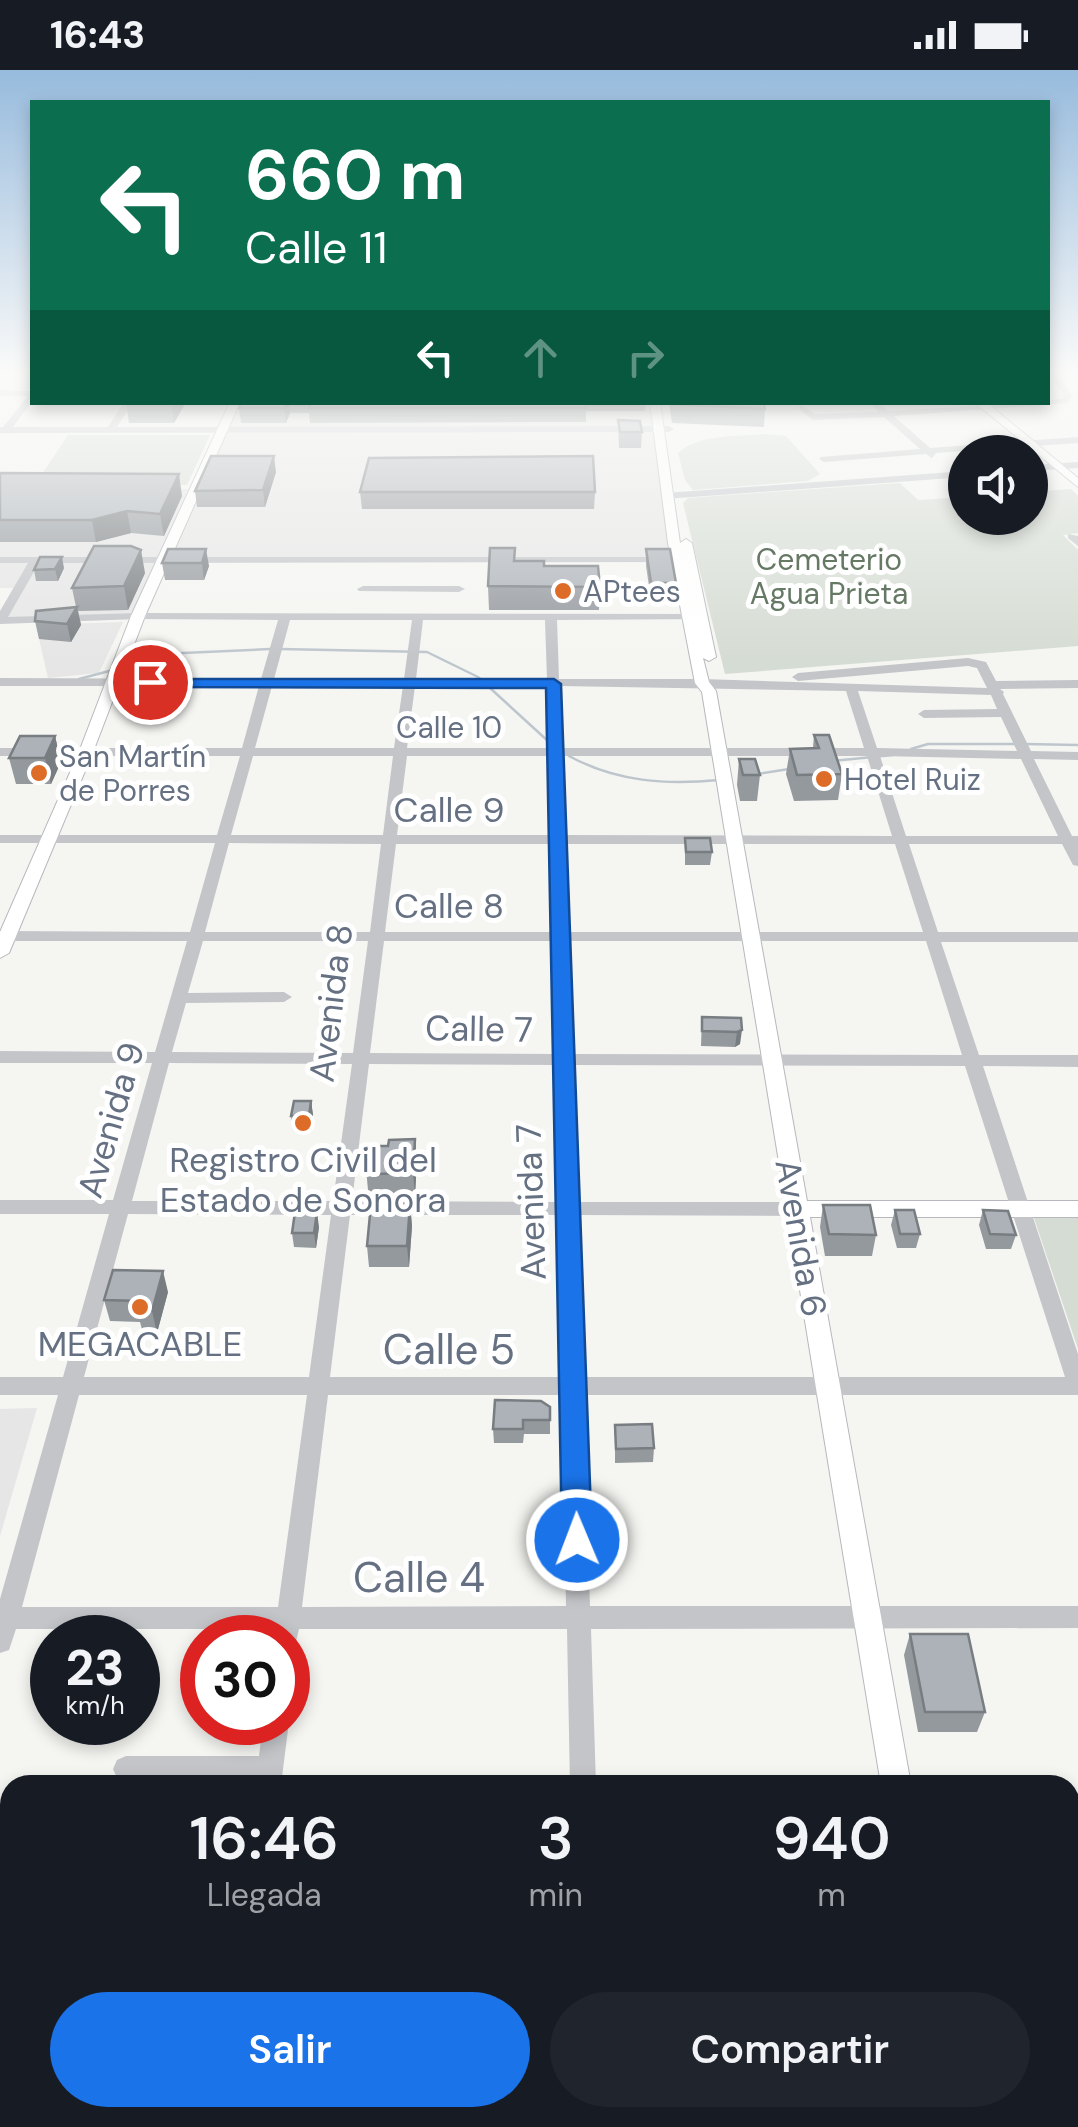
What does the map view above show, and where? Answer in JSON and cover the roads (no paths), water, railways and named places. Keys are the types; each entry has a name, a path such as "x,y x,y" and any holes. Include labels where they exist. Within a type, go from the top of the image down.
{"main road":[{"path":"0,953 4,936 86,752 138,616 203,470"},
{"name":"Avenida 6","path":"668,470 684,560 701,617 731,840 894,1775"},
{"name":"Avenida 6","path":"684,560 686,618 708,686"},
{"path":"796,1209 1078,1209"}],"street":[{"path":"835,470 847,483"},
{"path":"671,495 948,475"},
{"path":"175,489 195,489"},
{"path":"0,560 684,560"},
{"path":"0,621 35,560"},
{"path":"357,616 369,560"},
{"path":"456,616 463,560"},
{"path":"363,588 460,589"},
{"path":"0,621 138,616 701,617"},
{"name":"Avenida 9","path":"2,1626 285,616"},
{"name":"Avenida 8","path":"290,1615 418,616"},
{"name":"Avenida 7","path":"551,617 583,1775"},
{"path":"774,684 818,674 974,662 982,665 1073,840 1078,862"},
{"path":"0,682 115,673 266,682 774,684 851,688 1078,684"},
{"path":"851,688 1078,1386"},
{"path":"924,714 1008,713"},
{"name":"Calle 10","path":"0,752 1024,750 1078,756"},
{"name":"Calle 9","path":"0,840 1073,840"},
{"name":"Calle 8","path":"4,936 1078,936"},
{"path":"179,998 284,997"},
{"name":"Calle 7","path":"0,1058 1078,1060"},
{"path":"0,1207 796,1209"},
{"name":"Calle 5","path":"0,1386 1078,1386"},
{"name":"Calle 4","path":"310,1627 579,1618 1078,1617"},
{"name":"Calle 4","path":"2,1626 180,1627"},
{"path":"269,1775 273,1745"},
{"path":"126,1768 237,1775"}],"waterway":[{"path":"126,663 183,653 270,649"},
{"path":"280,649 427,652 478,677 549,742"},
{"path":"79,679 113,670"},
{"path":"911,749 928,744 1016,744"},
{"path":"1025,744 1078,745"},
{"path":"832,761 893,755"},
{"path":"569,756 605,771 642,780 719,780"},
{"path":"758,774 789,769"}],"place":[{"name":"APtees","path":"563,591"},
{"name":"San Martín de Porres","path":"39,773"},
{"name":"Hotel Ruiz","path":"824,779"},
{"name":"Registro Civil del Estado de Sonora","path":"303,1123"},
{"name":"MEGACABLE","path":"140,1307"}],"park label":[{"name":"Cemeterio Agua Prieta","path":"829,576"}]}
